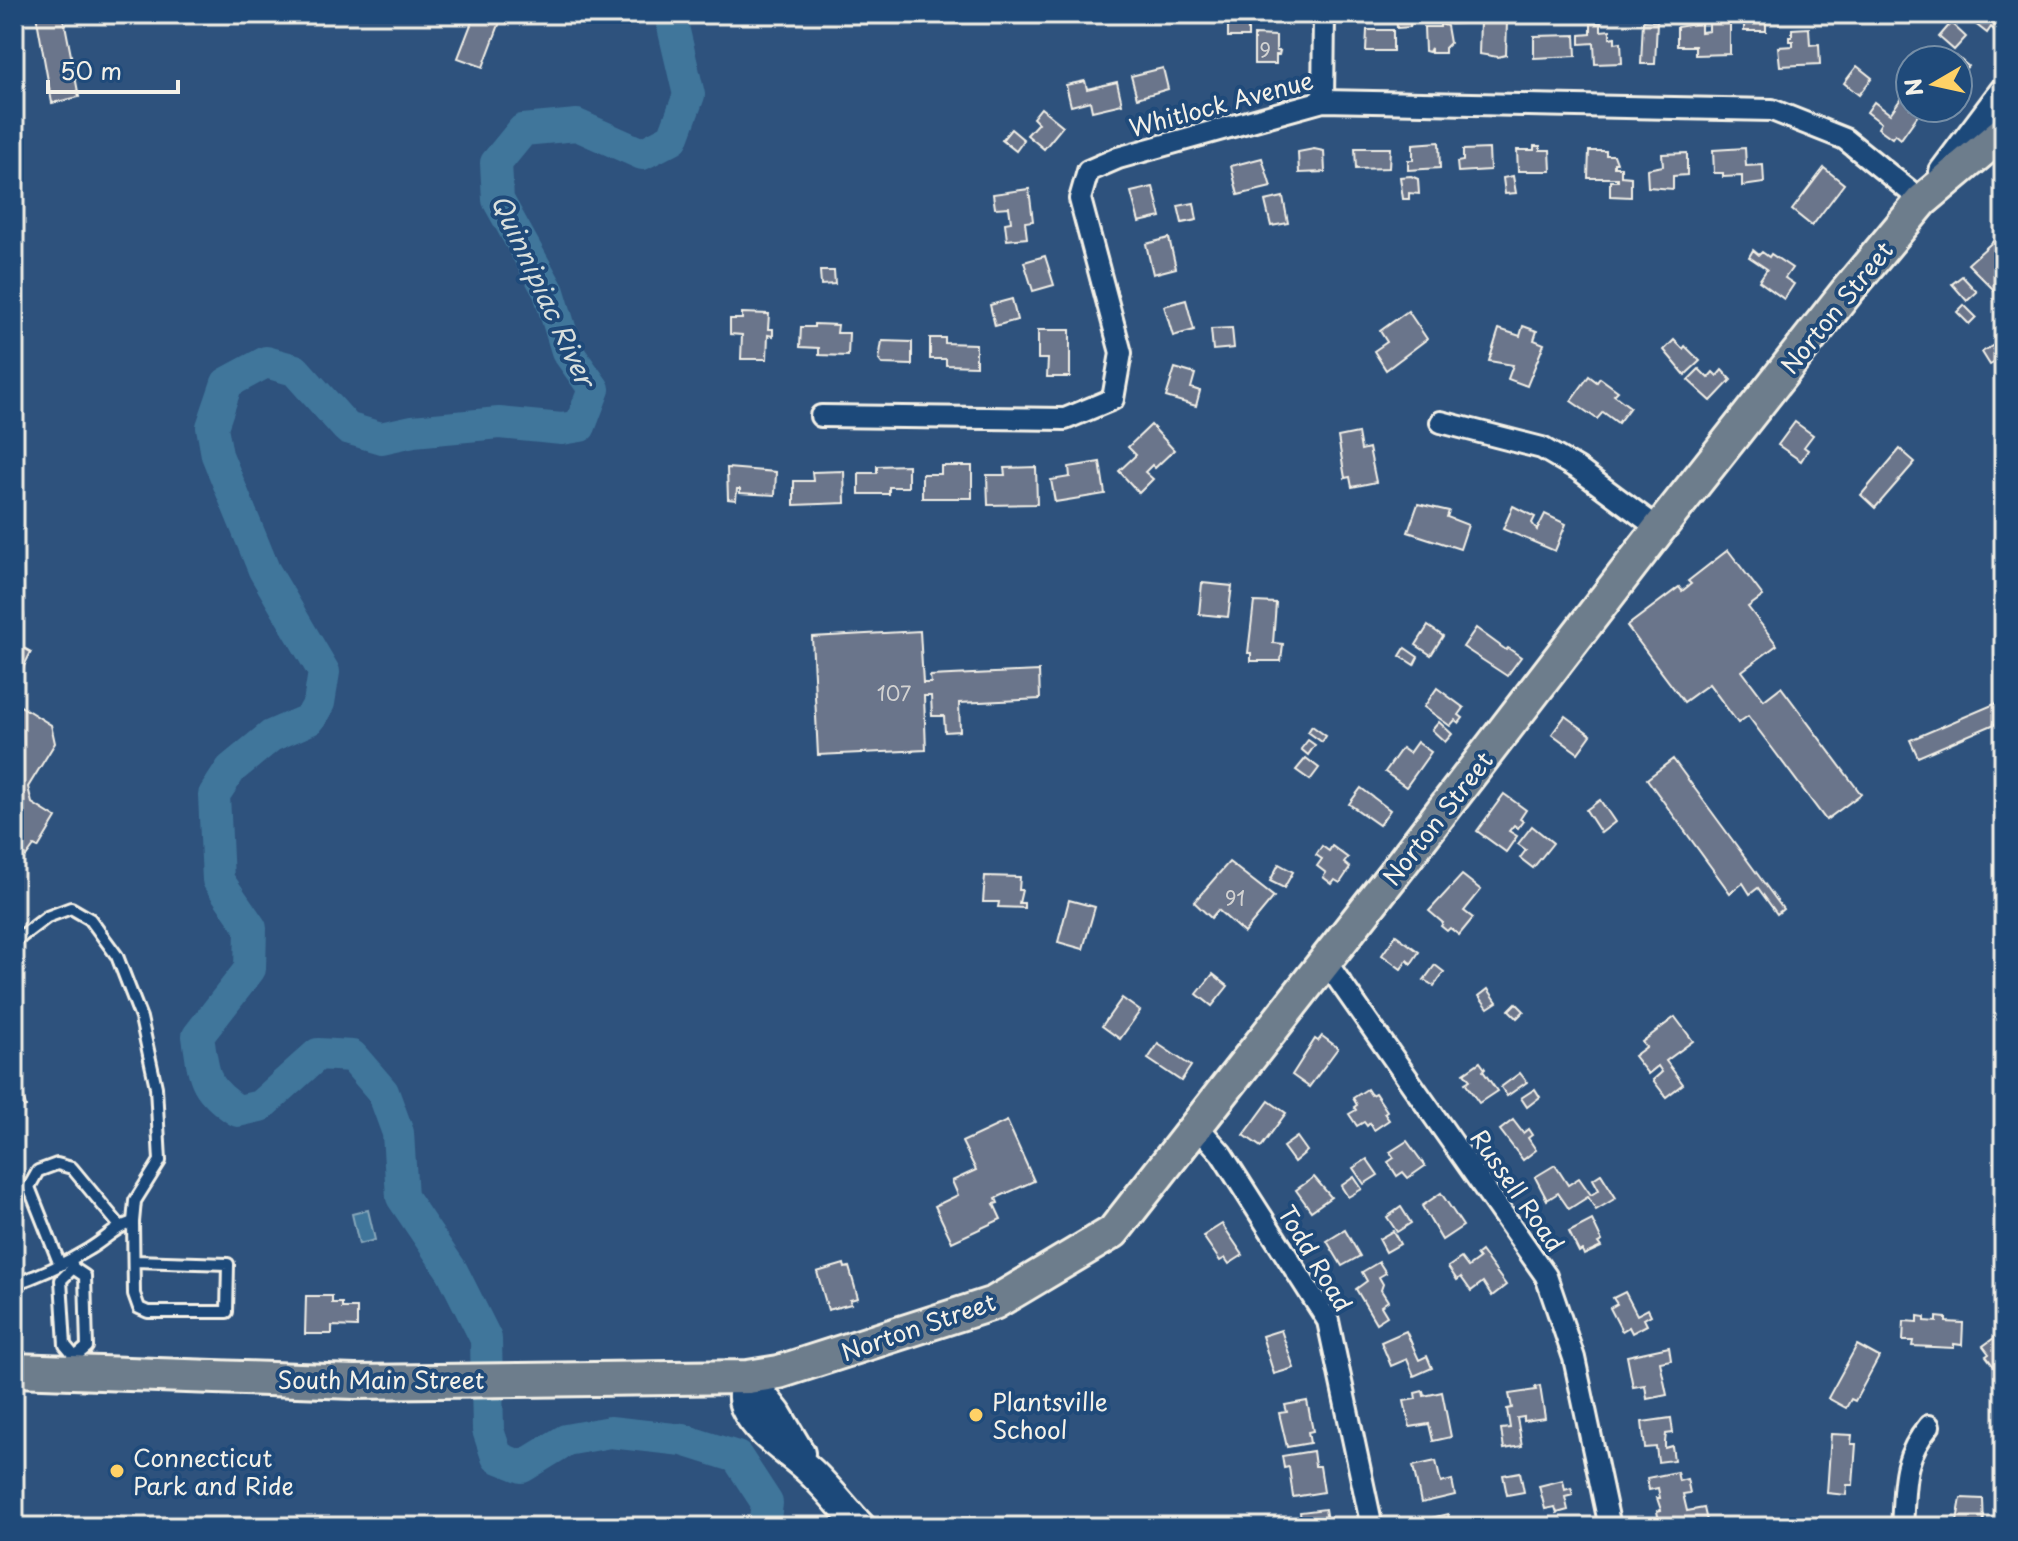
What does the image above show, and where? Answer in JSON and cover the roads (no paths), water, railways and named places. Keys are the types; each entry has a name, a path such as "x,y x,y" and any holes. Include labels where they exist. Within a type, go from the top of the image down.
{"highway":[{"path":"1922,201 2004,132"},
{"name":"Norton Street","path":"748,1377 779,1372 994,1303 1113,1232 1198,1127 1659,529 1922,201"},
{"name":"South Main Street","path":"14,1370 75,1364 355,1382 748,1377"}],"main road":[{"name":"Norton Street","path":"1922,201 2004,92"},
{"path":"748,1377 777,1414 810,1471 861,1527"}],"street":[{"path":"1323,101 1324,14"},
{"name":"Whitlock Avenue","path":"821,416 1065,419 1113,399 1121,353 1080,199 1088,171 1118,158 1323,101 1772,110 1845,139 1922,201"},
{"path":"1441,422 1542,448 1578,469 1659,529"},
{"name":"Russell Road","path":"1326,962 1546,1276 1574,1358 1610,1527"},
{"name":"Todd Road","path":"1198,1127 1221,1153 1328,1321 1372,1527"},
{"path":"1902,1527 1906,1469 1914,1443 1929,1426"}],"lane":[{"path":"14,942 47,917 71,908 90,919 117,956 141,1018 156,1087 160,1161 135,1201 134,1294 139,1308 148,1312 227,1312 228,1264 135,1261"},
{"path":"60,1265 29,1187 38,1171 57,1164 72,1168 120,1226"},
{"path":"72,1263 85,1276 87,1347 75,1364 65,1345 61,1280 72,1263 120,1226 133,1222"},
{"path":"14,1284 72,1263"}],"water":[{"path":"368,1210 375,1240 359,1244 352,1214"}],"waterway":[{"name":"Quinnipiac River","path":"670,14 689,95 673,138 642,154 577,125 523,130 496,163 498,200 549,292 567,351 594,389 580,426 562,429 499,423 413,431 381,438 347,428 295,370 266,362 227,383 212,427 217,455 264,570 324,672 319,703 310,719 271,736 231,769 214,795 218,880 251,928 250,969 198,1036 207,1080 218,1095 238,1111 260,1106 318,1054 352,1056 383,1092 398,1133 402,1197 452,1271 486,1339 488,1430 497,1457 522,1467 566,1440 610,1432 683,1440 737,1457 767,1503 764,1527"}],"place":[{"name":"Plantsville School","path":"976,1415"},
{"name":"Connecticut Park and Ride","path":"117,1471"}]}
